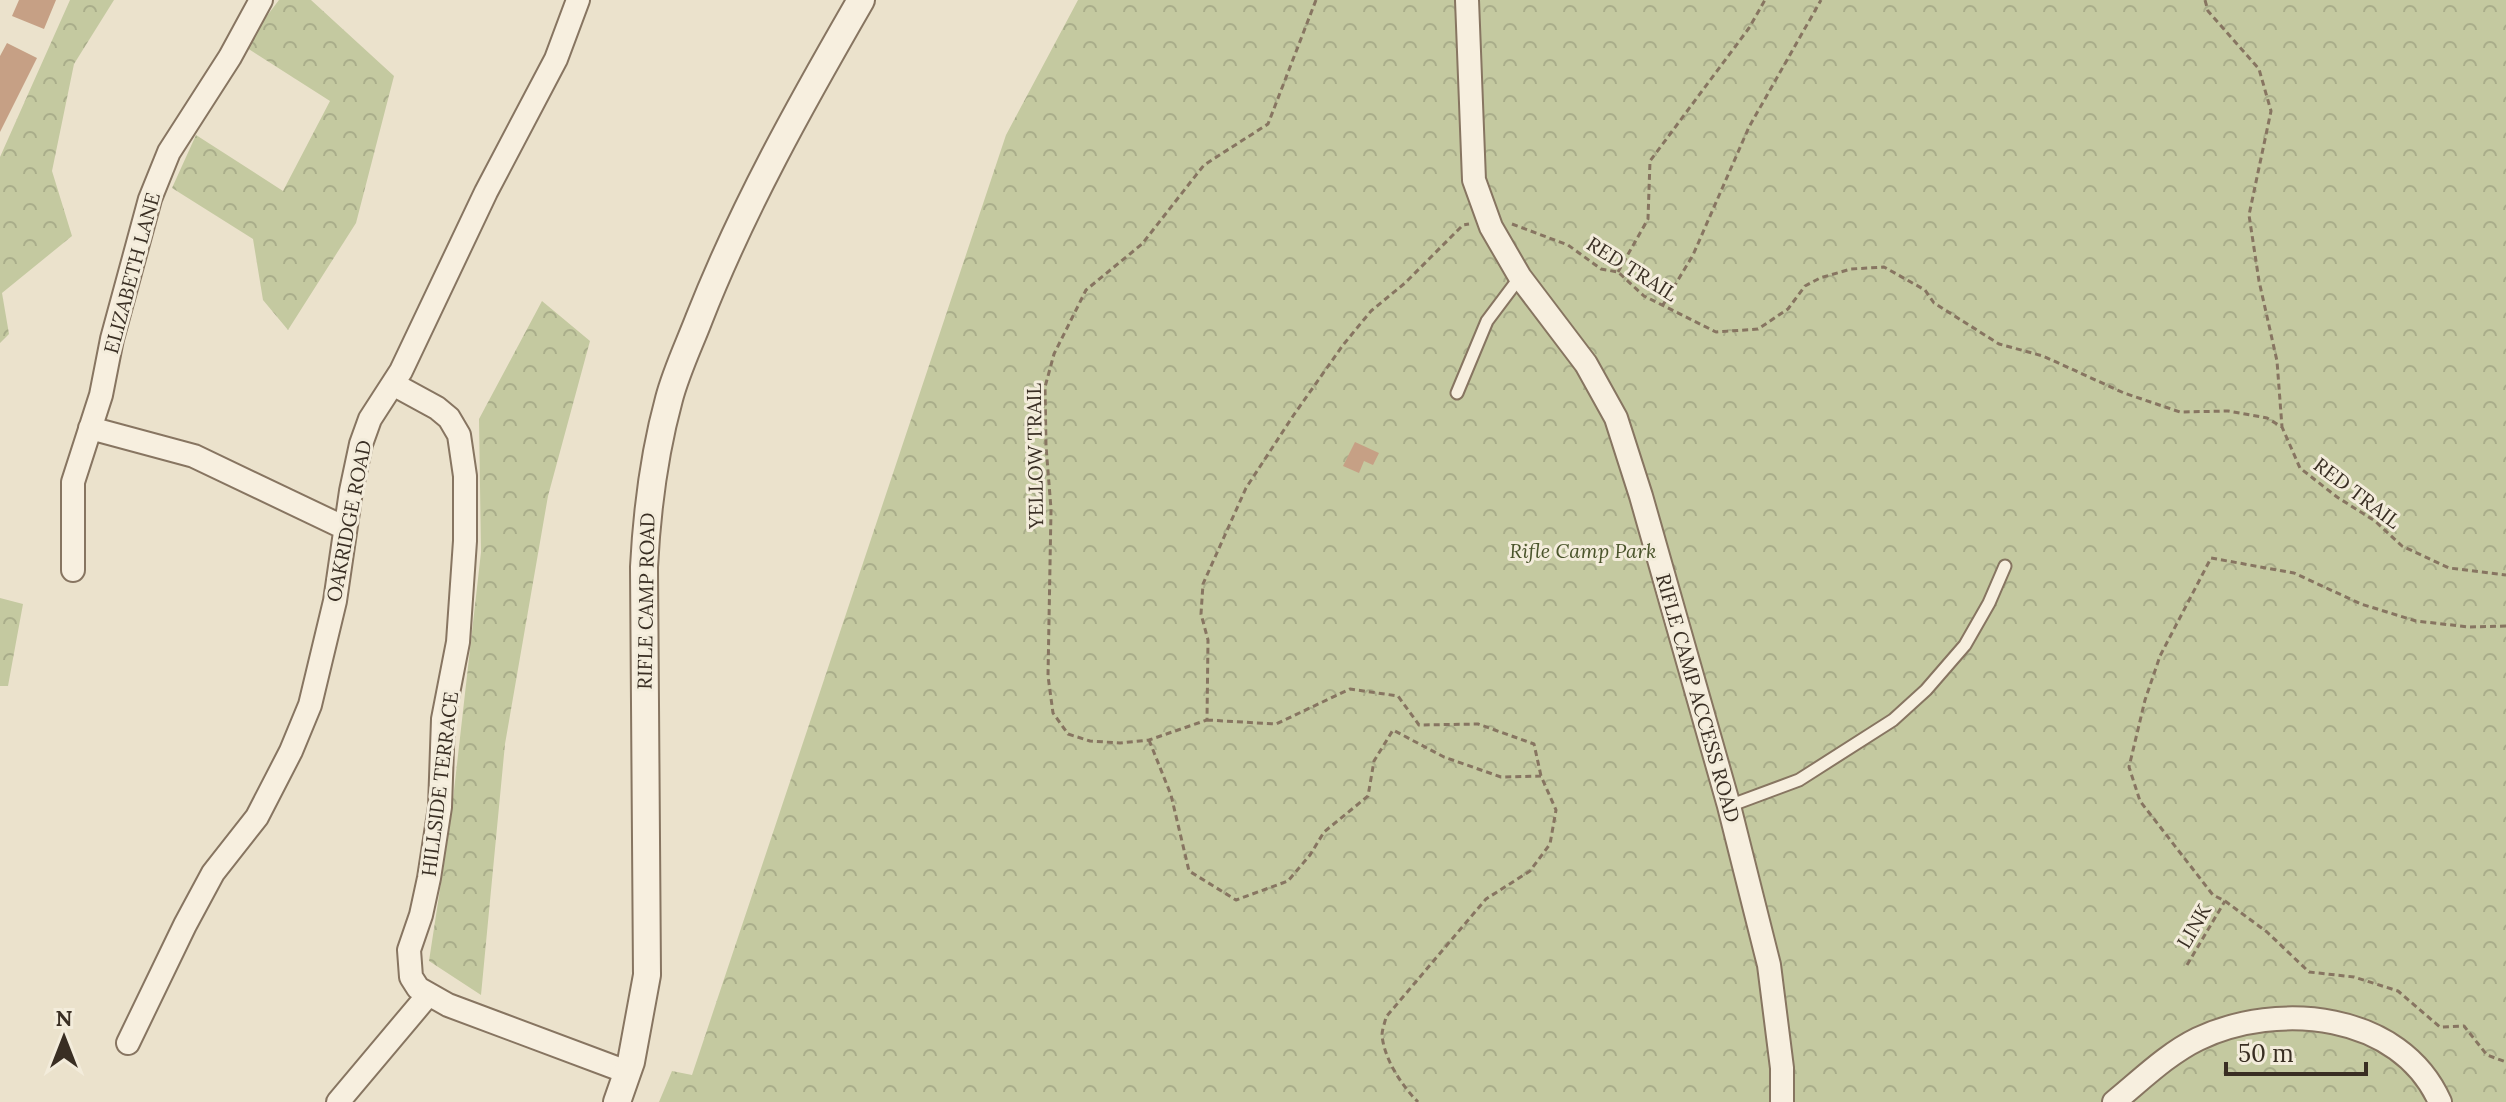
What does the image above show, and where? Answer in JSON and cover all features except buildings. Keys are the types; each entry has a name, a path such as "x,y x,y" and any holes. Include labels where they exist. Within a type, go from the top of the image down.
{"street":[{"name":"ELIZABETH LANE","path":"73,570 73,482 150,199 169,152 230,57 261,0"},
{"name":"OAKRIDGE ROAD","path":"128,1043 213,873 257,817 291,751 310,705 335,601 361,444 370,419 393,384 500,164 556,59 578,0"},
{"name":"RIFLE CAMP ROAD","path":"617,1102 627,1072 647,975 644,567 647,510 656,451 670,395 743,215 786,131 861,0"},
{"name":"RIFLE CAMP ACCESS ROAD","path":"1467,0 1474,180 1487,219 1520,277 1586,364 1616,418 1729,806 1769,965 1782,1068 1782,1102"},
{"name":"HILLSIDE TERRACE","path":"393,384 449,418 459,435 465,476 465,541 458,642 443,719 440,807 429,878 408,962 411,977 418,988 428,995"},
{"path":"90,428 194,456 345,528"},
{"path":"338,1102 428,995 627,1072"},
{"path":"2114,1102 2197,1040 2261,1020 2293,1017 2342,1024 2381,1039 2431,1081 2440,1102"}],"lane":[{"path":"1457,393 1487,321 1520,277"},
{"path":"1729,806 1799,780 1893,720 1926,690 1965,645 1989,603 2005,566"}],"path":[{"name":"YELLOW TRAIL","path":"1149,740 1120,743 1090,741 1068,734 1053,713 1048,676 1051,509 1045,387 1054,354 1086,290 1142,244 1204,165 1268,124 1316,0"},
{"path":"1618,272 1648,219 1650,161 1749,28 1765,0"},
{"path":"1662,306 1693,255 1749,127 1821,0"},
{"path":"2205,0 2208,11 2259,69 2271,111 2249,215 2259,281 2277,361 2282,427"},
{"path":"1207,720 1208,640 1201,614 1203,584 1246,488 1293,416 1371,311 1405,283 1463,225 1487,219"},
{"name":"RED TRAIL","path":"1487,219 1523,227 1568,245 1601,269 1618,272 1644,296 1716,332 1758,329 1788,309 1805,286 1820,278 1851,269 1884,267 1925,290 1934,303 1999,344 2043,356 2150,403 2180,412 2228,411 2267,418 2282,427 2300,468 2375,521 2402,546 2449,568 2506,575"},
{"path":"2506,626 2469,627 2416,621 2361,604 2294,573 2211,558 2160,656 2145,700 2129,767 2140,801 2213,895 2267,932 2309,972 2354,977 2398,991 2440,1027 2464,1026 2487,1055 2506,1062"},
{"path":"1418,1102 1402,1086 1389,1056 1382,1034 1386,1017 1486,899 1530,871 1550,844 1556,810 1541,776 1534,744 1478,724 1419,725 1398,696 1350,689 1276,724 1207,720 1149,740 1171,795 1189,871 1236,900 1288,881 1324,832 1368,796 1374,761 1393,730 1444,757 1501,777 1541,776"},
{"name":"LINK","path":"2187,965 2225,901"}],"green space":[{"path":"70,0 114,0 74,64 52,171 72,236 2,293 9,334 0,343 0,157"},
{"path":"279,0 311,0 394,76 356,223 288,330 263,300 253,239 172,188 196,135 283,191 330,101 244,46"},
{"name":"Rifle Camp Park","path":"1078,0 2506,0 2506,1102 659,1102 672,1071 692,1075 1006,135"},
{"path":"542,301 590,341 548,496 505,744 481,995 429,961 451,817 481,552 479,419"},
{"path":"0,598 23,604 8,686 0,686"}]}
